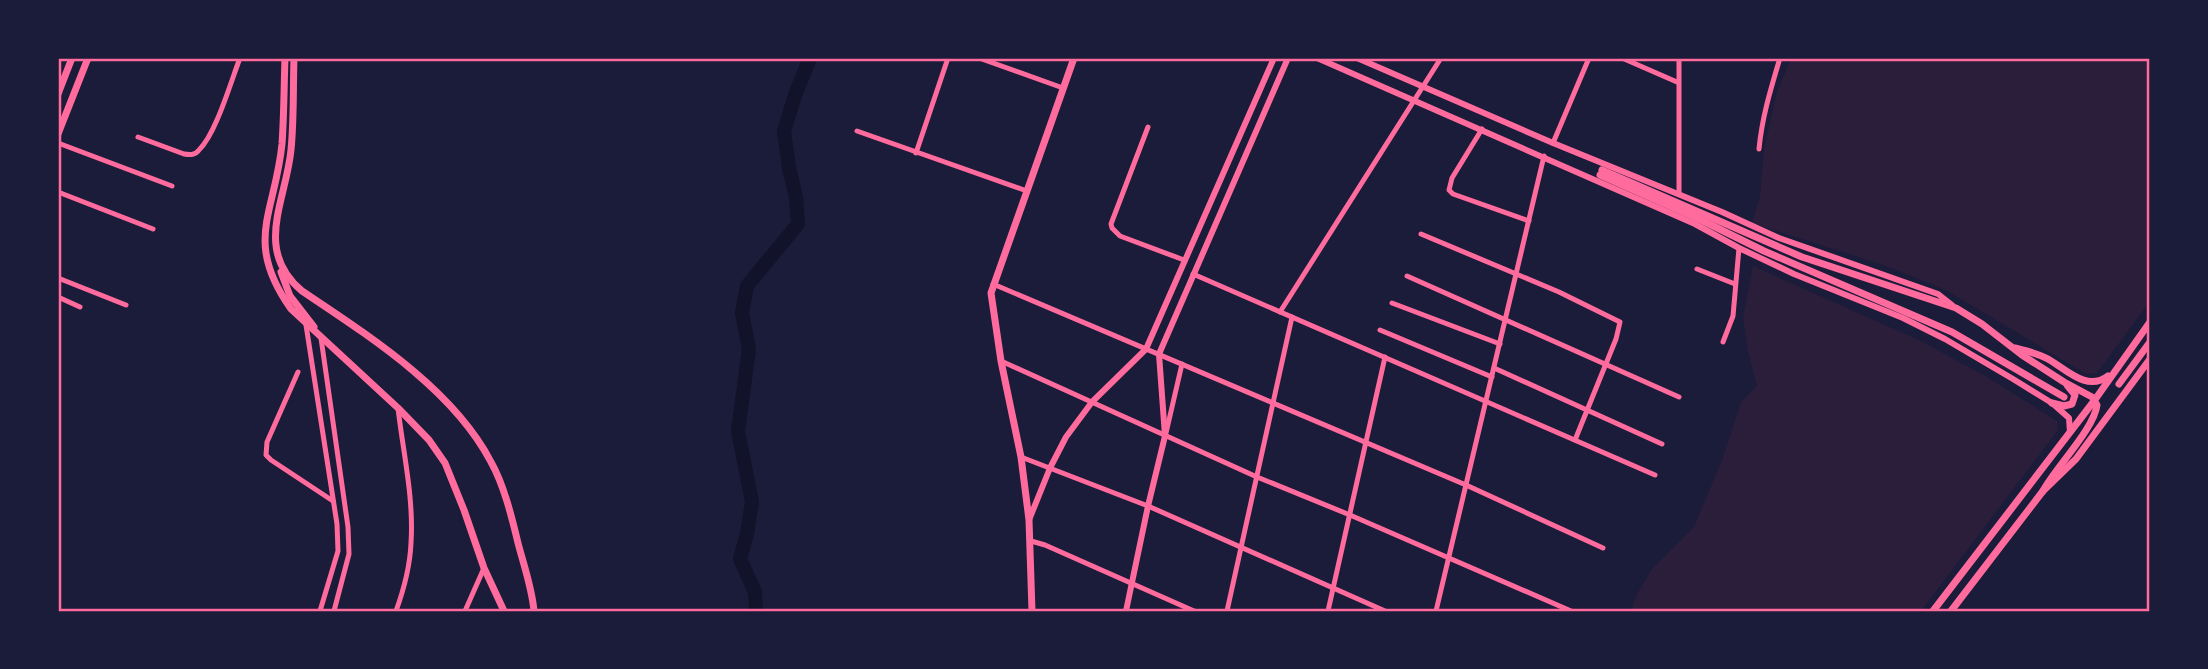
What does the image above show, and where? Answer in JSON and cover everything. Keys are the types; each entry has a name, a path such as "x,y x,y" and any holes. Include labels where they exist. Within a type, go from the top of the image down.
{"main road":[{"path":"58,94 72,58"},
{"path":"58,134 88,58"},
{"path":"285,58 282,146 264,234 265,251 278,291 306,325 321,336 429,440 444,463 484,568 504,611"},
{"path":"294,58 291,149 275,232 284,285 321,336"},
{"path":"1032,611 1031,541 1021,457 991,293 1074,58"},
{"path":"284,91 293,92"},
{"path":"2043,491 2093,420 2097,405 2087,394 2064,382 1956,308 1802,257 1601,172 1764,251 1952,332 2064,397"},
{"path":"281,268 292,283 380,345 463,418 493,465 513,524 534,611"},
{"path":"1852,296 1863,294"},
{"path":"1878,300 1887,311"},
{"path":"1933,611 2094,401 2150,322"},
{"path":"2119,384 2150,342"},
{"path":"2013,348 2046,358 2091,383 2105,379 2114,371"},
{"path":"1951,611 2043,491 2076,459 2150,359"},
{"path":"2052,403 2068,407 2073,402 2073,390 2064,382"},
{"path":"2000,523 2010,532"}],"street":[{"path":"138,137 184,154 198,152 213,126 240,58"},
{"path":"916,153 948,58"},
{"path":"979,58 1063,88"},
{"path":"1029,520 1066,437 1092,402 1146,349 1274,58"},
{"path":"1165,436 1159,354 1288,58"},
{"path":"1317,58 1695,223 1794,274 1887,311 1945,339 2052,403 2069,418 2070,432"},
{"path":"1357,58 1779,238 1938,294 1956,308"},
{"path":"1280,312 1441,58"},
{"path":"1553,143 1589,58"},
{"path":"1622,58 1677,82"},
{"path":"1679,58 1679,194"},
{"path":"1759,149 1769,88 1780,58"},
{"path":"1148,127 1111,224 1112,228 1120,236 1184,260"},
{"path":"1482,129 1452,178 1449,190 1453,194 1529,221"},
{"path":"857,131 1027,191"},
{"path":"58,143 172,186"},
{"path":"1436,611 1544,156"},
{"path":"58,192 153,229"},
{"path":"1198,228 1212,233"},
{"path":"1421,234 1618,319 1621,326 1575,440"},
{"path":"1723,342 1733,316 1739,248"},
{"path":"1697,269 1735,284"},
{"path":"1193,274 1655,475"},
{"path":"1407,276 1679,397"},
{"path":"58,278 126,306"},
{"path":"993,284 1367,442 1603,548"},
{"path":"58,297 80,307"},
{"path":"1392,303 1500,344"},
{"path":"1227,611 1292,317"},
{"path":"306,325 337,524 338,551 320,611"},
{"path":"1380,330 1492,377"},
{"path":"321,336 348,527 349,554 334,611"},
{"path":"1328,611 1385,357"},
{"path":"1002,361 1257,477 1571,611"},
{"path":"1126,611 1182,364"},
{"path":"1494,368 1662,444"},
{"path":"298,372 267,442 267,454 271,460 333,501"},
{"path":"396,611 405,584 411,542 410,506 398,408"},
{"path":"1021,457 1148,506 1385,611"},
{"path":"1031,541 1194,611"},
{"path":"465,611 484,568"}],"shaded area":[{"path":"1791,58 2150,58 2150,301 2097,373 2086,374 1944,289 1883,265 1752,223 1760,196 1764,150 1776,95"},
{"path":"1753,266 1921,341 1989,378 2057,421 2058,430 1921,611 1631,611 1637,594 1652,569 1694,527 1722,460 1741,402 1757,386 1743,317"}],"waterway":[{"path":"756,611 755,592 740,559 752,502 738,431 749,349 742,313 747,286 798,224 784,131 810,58"}]}
